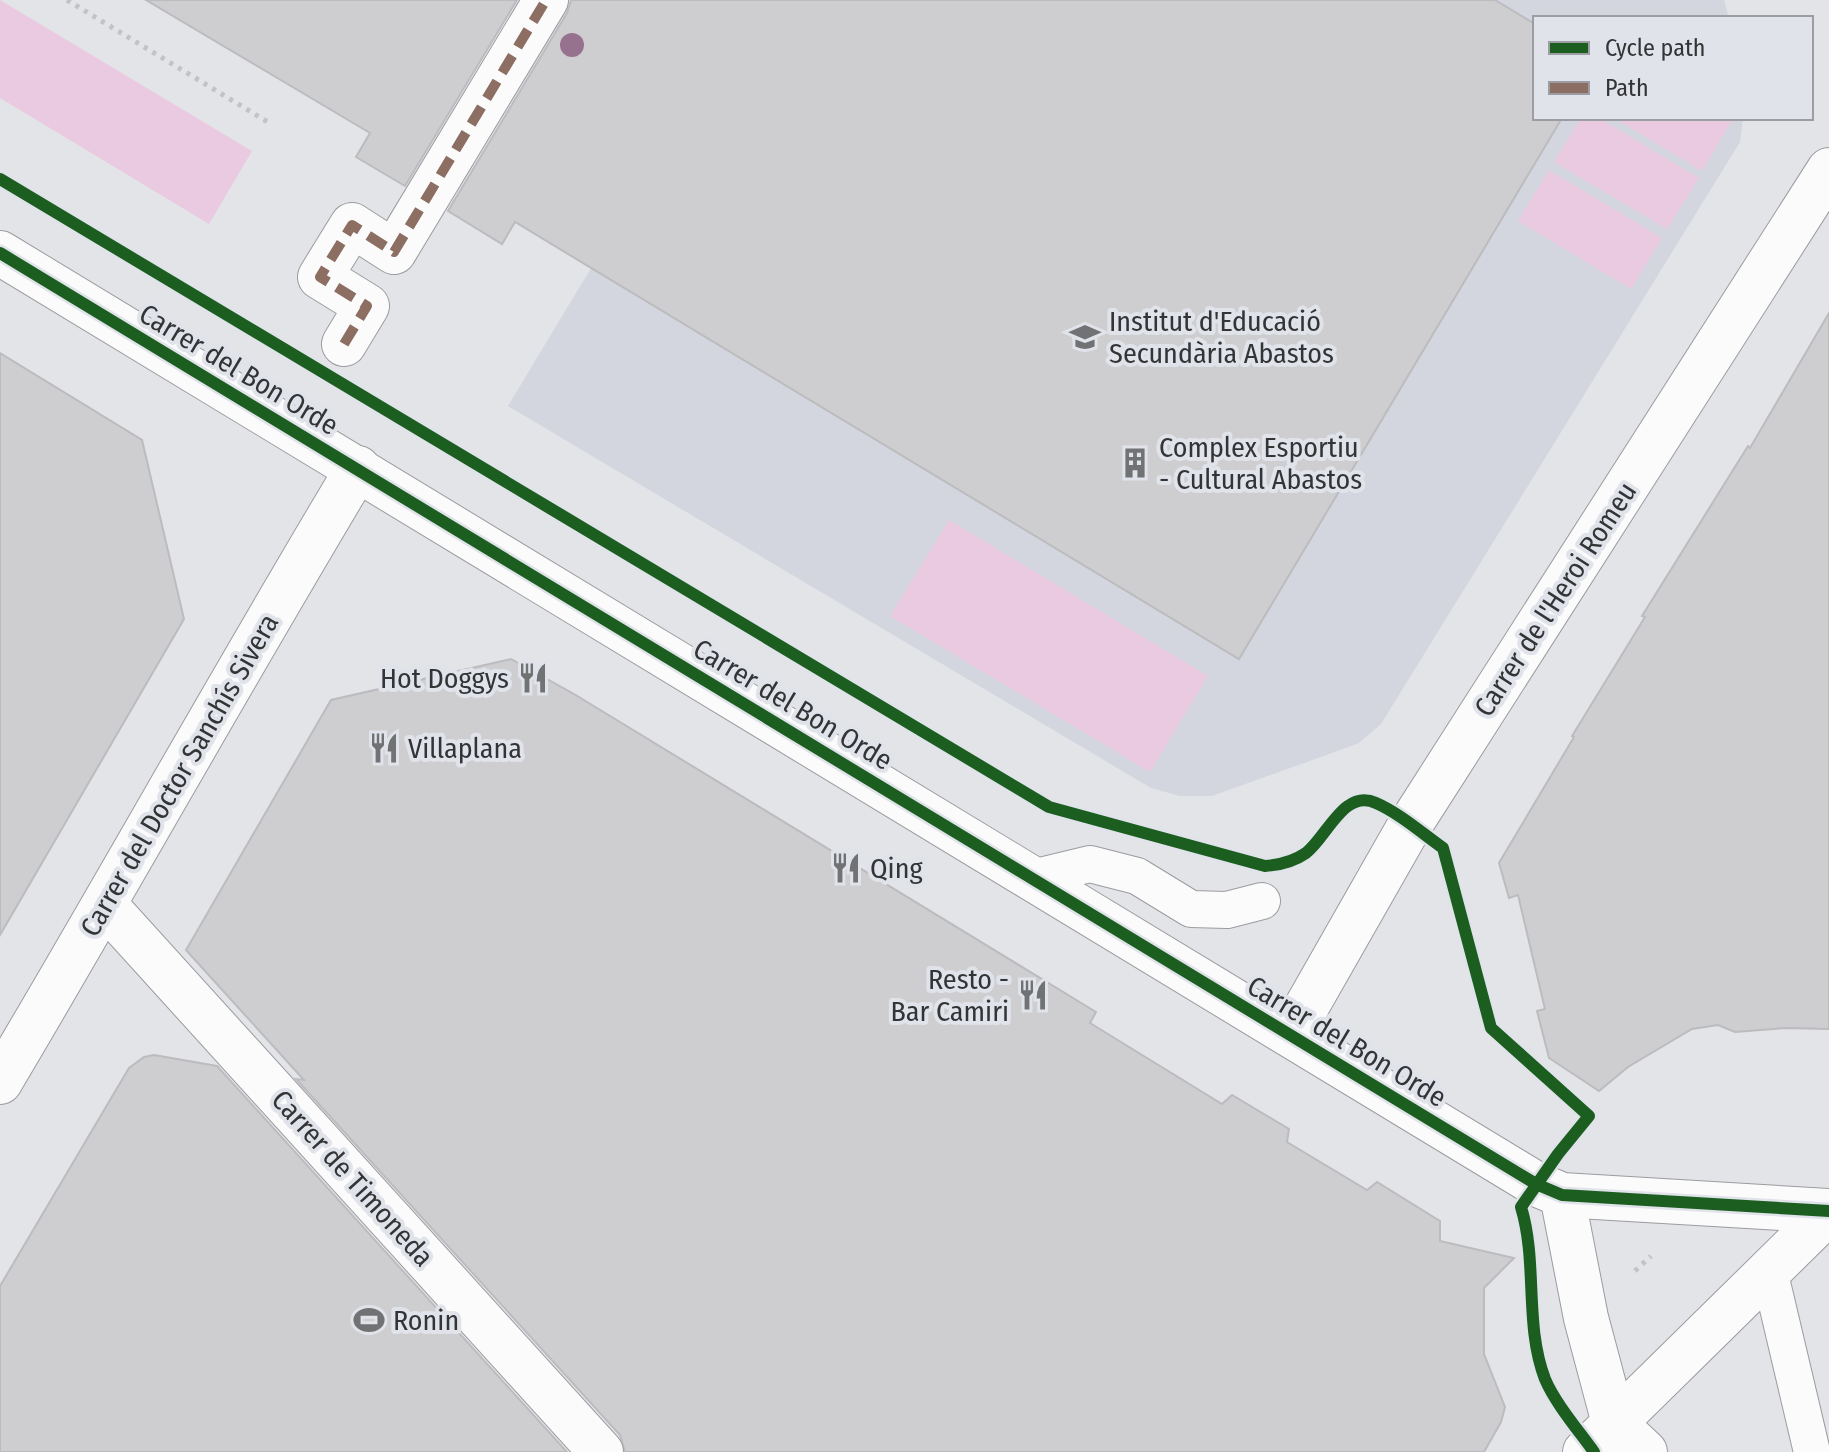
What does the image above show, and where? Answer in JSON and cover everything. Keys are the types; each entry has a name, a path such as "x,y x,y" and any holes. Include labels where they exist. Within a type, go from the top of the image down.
{"street":[{"path":"344,344 367,306 320,277 352,225 394,252 546,0"},
{"name":"Carrer de l'Heroi Romeu","path":"1291,1034 1410,825 1829,170"},
{"name":"Carrer del Bon Orde","path":"0,253 1516,1172 1562,1195"},
{"name":"Carrer del Doctor Sanchís Sivera","path":"0,1082 105,905 244,658 358,468"},
{"name":"Carrer de Timoneda","path":"105,905 601,1452"},
{"path":"1615,1442 1562,1195 1829,1211"},
{"path":"1615,1442 1769,1270 1829,1211"}],"lane":[{"path":"1032,878 1090,864 1137,876 1191,909 1227,910 1262,901"},
{"path":"1769,1270 1812,1452"}],"path":[{"path":"67,0 271,124"}],"shaded area":[{"path":"0,0 252,151 209,224 0,98"},
{"name":"Institut d'Educació Secundària Abastos","path":"650,0 1724,0 1728,16 1533,16 1533,120 1743,120 1740,142 1381,724 1359,743 1212,796 1180,796 1151,788 508,406 632,200"},
{"path":"1580,120 1602,120 1699,178 1667,229 1554,162"},
{"path":"1617,120 1732,120 1702,171"},
{"path":"1549,170 1662,238 1631,289 1518,221"},
{"path":"949,520 1208,676 1150,772 890,616"}],"building":[{"path":"146,0 517,0 405,186 356,157 370,133"},
{"name":"Institut d'Educació Secundària Abastos","path":"571,0 1495,0 1533,23 1533,120 1561,120 1239,659 515,222 502,244 448,211 567,13"},
{"path":"1829,313 1829,1029 1785,1028 1735,1032 1718,1025 1692,1029 1628,1067 1599,1091 1549,1058 1537,1011 1545,1009 1518,895 1509,898 1499,863 1645,617 1642,616 1748,446 1750,448"},
{"path":"0,353 142,440 184,619 0,935"},
{"path":"511,659 574,694 1096,1012 1090,1023 1222,1104 1232,1095 1289,1129 1287,1142 1367,1190 1377,1182 1440,1221 1440,1241 1514,1258 1484,1288 1484,1354 1505,1407 1501,1422 1484,1452 625,1452 620,1435 296,1079 304,1080 186,950 331,700"},
{"path":"154,1055 217,1066 567,1452 0,1452 0,1286 129,1068 144,1057"}],"marked path":[{"path":"344,344 367,306 320,277 352,225 394,252 546,0"}],"cycle path":[{"path":"0,179 1049,807 1265,866 1296,859 1306,853 1345,808 1365,800 1393,812 1443,848 1491,1028 1589,1116 1521,1207 1529,1250 1535,1337 1545,1379 1594,1452"},
{"path":"0,253 1536,1184 1562,1195 1829,1211"}],"place":[{"name":"Institut d'Educació Secundària Abastos","path":"1085,337"},
{"name":"Complex Esportiu - Cultural Abastos","path":"1135,463"},
{"name":"Hot Doggys","path":"533,678"},
{"name":"Villaplana","path":"384,748"},
{"name":"Qing","path":"846,868"},
{"name":"Resto - Bar Camiri","path":"1033,995"},
{"name":"Ronin","path":"369,1320"}]}
